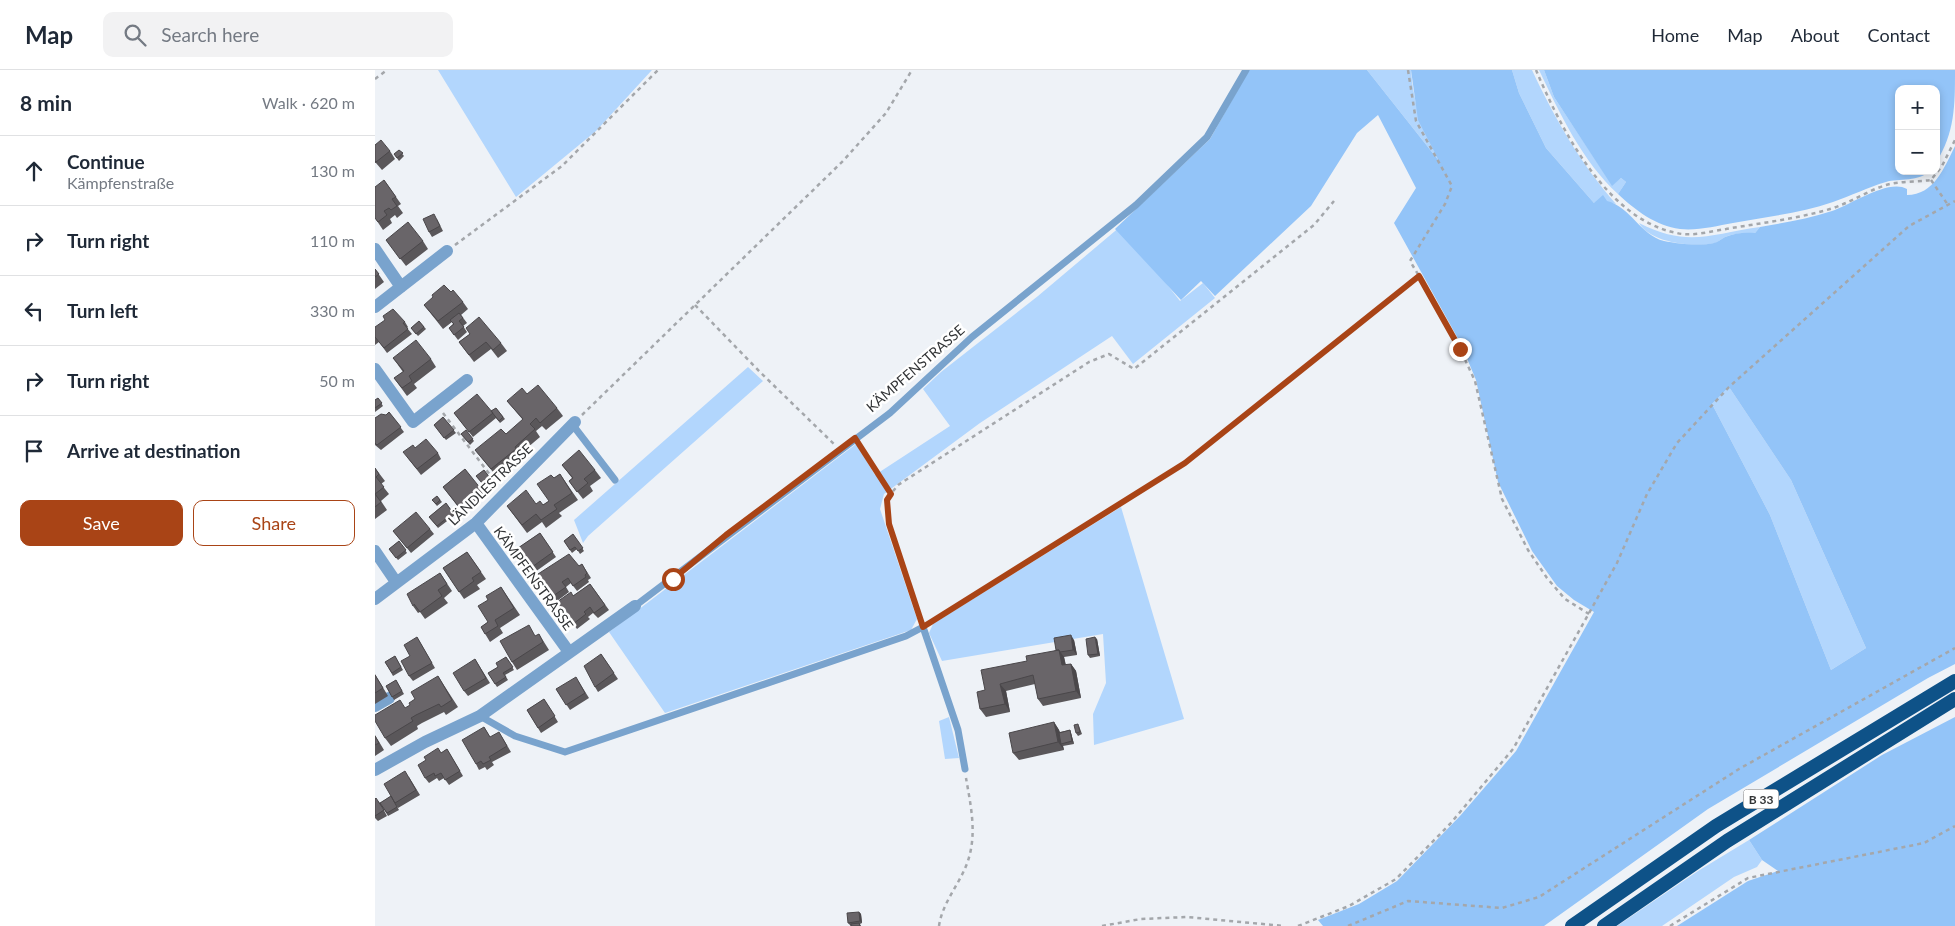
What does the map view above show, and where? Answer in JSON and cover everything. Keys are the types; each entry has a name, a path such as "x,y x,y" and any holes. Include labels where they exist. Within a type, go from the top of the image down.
{"highway":[{"name":"B 33","path":"1572,926 1716,826 1955,681"},
{"name":"B 33","path":"1604,926 1727,841 1955,699"}],"street":[{"path":"375,249 401,287"},
{"path":"375,307 447,251"},
{"path":"375,369 413,422 467,380"},
{"name":"LÄNDLESTRASSE","path":"375,599 475,522 573,423"},
{"name":"KÄMPFENSTRASSE","path":"475,522 569,652"},
{"path":"375,551 397,582"},
{"name":"KÄMPFENSTRASSE","path":"375,770 425,742 481,716 635,606"},
{"path":"375,706 389,698"}],"lane":[{"name":"KÄMPFENSTRASSE","path":"635,606 890,413 973,337 1136,205 1207,137 1246,70"},
{"path":"573,423 615,480"},
{"path":"481,716 515,736 565,752 906,636 923,627 958,730 965,769"}],"path":[{"path":"375,79 387,70"},
{"path":"447,251 524,196 562,166 658,70"},
{"path":"573,423 843,161 886,112 911,70"},
{"path":"1409,70 1416,121 1452,186 1445,204 1410,261 1460,349 1475,381 1502,499 1528,550 1547,578 1565,598 1589,614"},
{"path":"1536,70 1551,106 1602,184 1629,210 1656,226 1678,234 1698,233 1792,218 1832,208 1889,184 1931,180 1942,166 1955,140"},
{"path":"1931,180 1948,205"},
{"path":"1334,201 1314,225 1134,369 1109,354 1089,362 898,485 887,500 889,524 923,627 1185,463 1419,276"},
{"path":"1298,926 1349,906 1396,879 1450,824 1513,749 1617,563 1647,494 1677,443 1729,387 1909,226 1954,203"},
{"path":"695,305 761,373 840,449"},
{"path":"436,404 504,492"},
{"path":"855,438 891,494"},
{"path":"1348,926 1408,901 1502,908 1539,896 1739,769 1955,648"},
{"path":"939,926 950,895 966,866 973,840 972,814 965,769"},
{"path":"1670,926 1748,878 1924,843 1955,826"},
{"path":"1102,926 1141,919 1187,917 1284,926"}],"shaded area":[{"path":"438,70 652,70 596,131 516,197"},
{"path":"1249,70 1367,70 1439,161 1418,120 1411,70 1512,70 1519,93 1546,148 1594,203 1603,195 1607,201 1623,209 1648,233 1656,238 1682,244 1708,244 1732,235 1755,233 1760,227 1823,214 1890,187 1907,189 1907,195 1916,194 1937,179 1955,146 1955,664 1928,678 1708,809 1544,926 1323,926 1318,920 1359,904 1397,881 1460,816 1516,751 1594,612 1574,600 1557,586 1532,551 1498,482 1476,380 1461,344 1394,223 1416,188 1378,115 1357,133 1311,206 1215,296 1201,281 1181,300 1115,229 1210,139","holes":["1729,387 1791,480 1866,648 1831,670 1770,515 1712,404"]},
{"path":"1367,70 1411,70 1414,96 1421,120 1430,143 1443,166"},
{"path":"1512,70 1532,70 1569,140 1591,173 1616,204 1607,202 1594,203 1546,148 1519,93"},
{"path":"1539,70 1544,70 1554,97 1612,185 1621,178 1626,182 1618,194 1593,167 1583,152 1564,120"},
{"path":"1544,70 1955,70 1953,118 1947,140 1940,156 1940,85 1895,85 1895,175 1923,175 1886,182 1821,206 1796,212 1693,229 1680,229 1654,221 1631,206 1618,194 1626,182 1621,178 1612,186 1554,97"},
{"path":"1639,223 1656,231 1686,237 1699,237 1760,227 1755,233 1732,235 1715,243 1696,245 1663,239 1645,230"},
{"path":"1121,226 1180,301 1203,283 1215,298 1133,364 1112,336 980,423 884,494 880,509 917,619 911,630 665,713 609,632 856,444 875,475 950,426 923,389 941,372 1038,296"},
{"path":"748,367 763,381 588,536 583,543 574,520"},
{"path":"1729,387 1791,480 1866,648 1831,670 1770,515 1712,404"},
{"path":"1121,507 1184,719 1094,745 1093,714 1106,683 1103,634 942,661 929,633 933,624"},
{"path":"949,717 959,758 945,759 939,721"},
{"path":"1955,717 1955,926 1677,926 1748,881 1778,871 1762,860 1749,840 1882,755"},
{"path":"1749,840 1762,860 1757,867 1734,877 1662,926 1617,926 1698,871"}],"building":[{"path":"381,140 390,151 376,162 375,145"},
{"path":"399,150 403,153 397,158 394,154"},
{"path":"384,180 396,197 392,199 397,206 391,210 389,208 384,211 387,215 378,222 375,218 375,187"},
{"path":"434,214 440,226 429,232 423,219"},
{"path":"408,222 423,241 400,259 386,240"},
{"path":"375,269 379,274 375,277"},
{"path":"444,285 451,292 453,290 463,302 438,321 424,305"},
{"path":"393,309 405,322 403,323 408,329 384,348 375,337 375,327 385,320 383,316"},
{"path":"459,313 463,318 459,321 464,327 454,335 449,328 454,324 450,320"},
{"path":"479,317 501,343 493,350 486,342 469,355 459,342 470,334 466,328"},
{"path":"419,321 424,327 416,334 411,328"},
{"path":"416,340 431,359 409,376 412,381 402,388 394,378 404,371 393,358"},
{"path":"538,385 557,408 540,423 536,418 530,424 535,429 515,447 516,449 491,469 475,450 501,429 506,434 523,419 507,401 522,388 527,394"},
{"path":"477,394 493,413 469,432 454,413"},
{"path":"378,398 382,403 375,408 375,400"},
{"path":"496,408 503,417 499,421 491,411"},
{"path":"389,412 401,427 377,445 375,443 375,418 381,414 386,415"},
{"path":"443,417 454,430 444,438 434,425"},
{"path":"466,430 473,439 468,442 461,434"},
{"path":"426,439 438,453 417,469 403,452 413,445 415,448"},
{"path":"579,450 595,470 584,479 588,483 577,492 569,481 573,478 562,465"},
{"path":"375,468 379,474 376,477 384,487 375,494"},
{"path":"465,469 481,489 459,507 443,487"},
{"path":"484,470 490,478 483,484 476,476"},
{"path":"560,474 572,493 554,505 557,509 541,520 536,514 522,525 507,506 526,490 536,504 540,501 543,505 549,501 537,484 551,475 554,478"},
{"path":"375,494 381,502 375,507"},
{"path":"437,496 440,500 436,504 432,500"},
{"path":"446,503 453,513 437,526 429,517"},
{"path":"416,512 430,529 407,548 393,531"},
{"path":"540,533 553,552 532,567 518,548"},
{"path":"573,534 583,548 578,551 575,547 570,550 564,541"},
{"path":"399,541 406,550 396,558 389,549"},
{"path":"467,552 481,572 472,578 474,581 459,592 443,568"},
{"path":"569,554 579,566 582,564 587,573 586,577 573,586 568,578 562,582 566,587 553,596 538,574"},
{"path":"440,573 447,584 438,590 442,596 420,612 414,604 413,606 407,594"},
{"path":"590,584 605,605 594,613 590,607 584,612 586,614 573,624 557,602 571,592 573,596"},
{"path":"501,587 514,608 495,620 498,626 485,634 481,627 488,622 478,606 488,600 486,596"},
{"path":"529,625 535,636 539,634 543,642 512,662 500,641"},
{"path":"1071,635 1073,650 1060,652 1056,650 1054,638"},
{"path":"417,637 432,663 409,676 401,661 410,656 404,645"},
{"path":"1095,637 1098,654 1088,655 1086,639"},
{"path":"1059,650 1062,665 1071,664 1076,691 1038,699 1033,675 1000,684 1005,704 980,709 977,692 985,690 981,670 1027,661 1026,656"},
{"path":"601,654 614,673 595,687 584,666"},
{"path":"395,656 401,667 392,673 385,662"},
{"path":"506,657 513,667 503,673 506,677 495,684 488,673 498,667 496,663"},
{"path":"475,659 486,678 464,691 453,673"},
{"path":"375,675 383,688 375,693"},
{"path":"438,676 452,700 441,707 439,704 416,715 411,718 413,721 385,738 375,721 375,715 400,700 405,708 410,705 409,703 415,699 411,692"},
{"path":"576,677 585,693 566,705 556,689"},
{"path":"396,680 402,691 392,697 386,686"},
{"path":"544,699 555,716 538,728 527,710"},
{"path":"1054,722 1058,742 1013,753 1009,733"},
{"path":"1078,724 1080,732 1076,733 1074,725"},
{"path":"484,727 490,737 499,732 507,746 489,757 491,760 483,764 481,761 476,764 462,740"},
{"path":"1070,730 1072,741 1061,744 1059,733"},
{"path":"375,736 379,743 375,745"},
{"path":"438,748 441,753 447,749 460,771 445,780 441,773 435,776 434,773 425,778 418,765 426,760 424,757"},
{"path":"405,771 416,790 395,803 384,784"},
{"path":"391,796 397,807 387,813 380,803"},
{"path":"375,799 384,810 375,816"},
{"path":"859,912 860,921 848,923 847,913"},
{"path":"859,923 860,926 851,926 851,924"}],"route":[{"path":"673,579 726,535 855,438 891,494 887,500 889,524 923,627 1185,463 1419,276 1460,349"}]}
